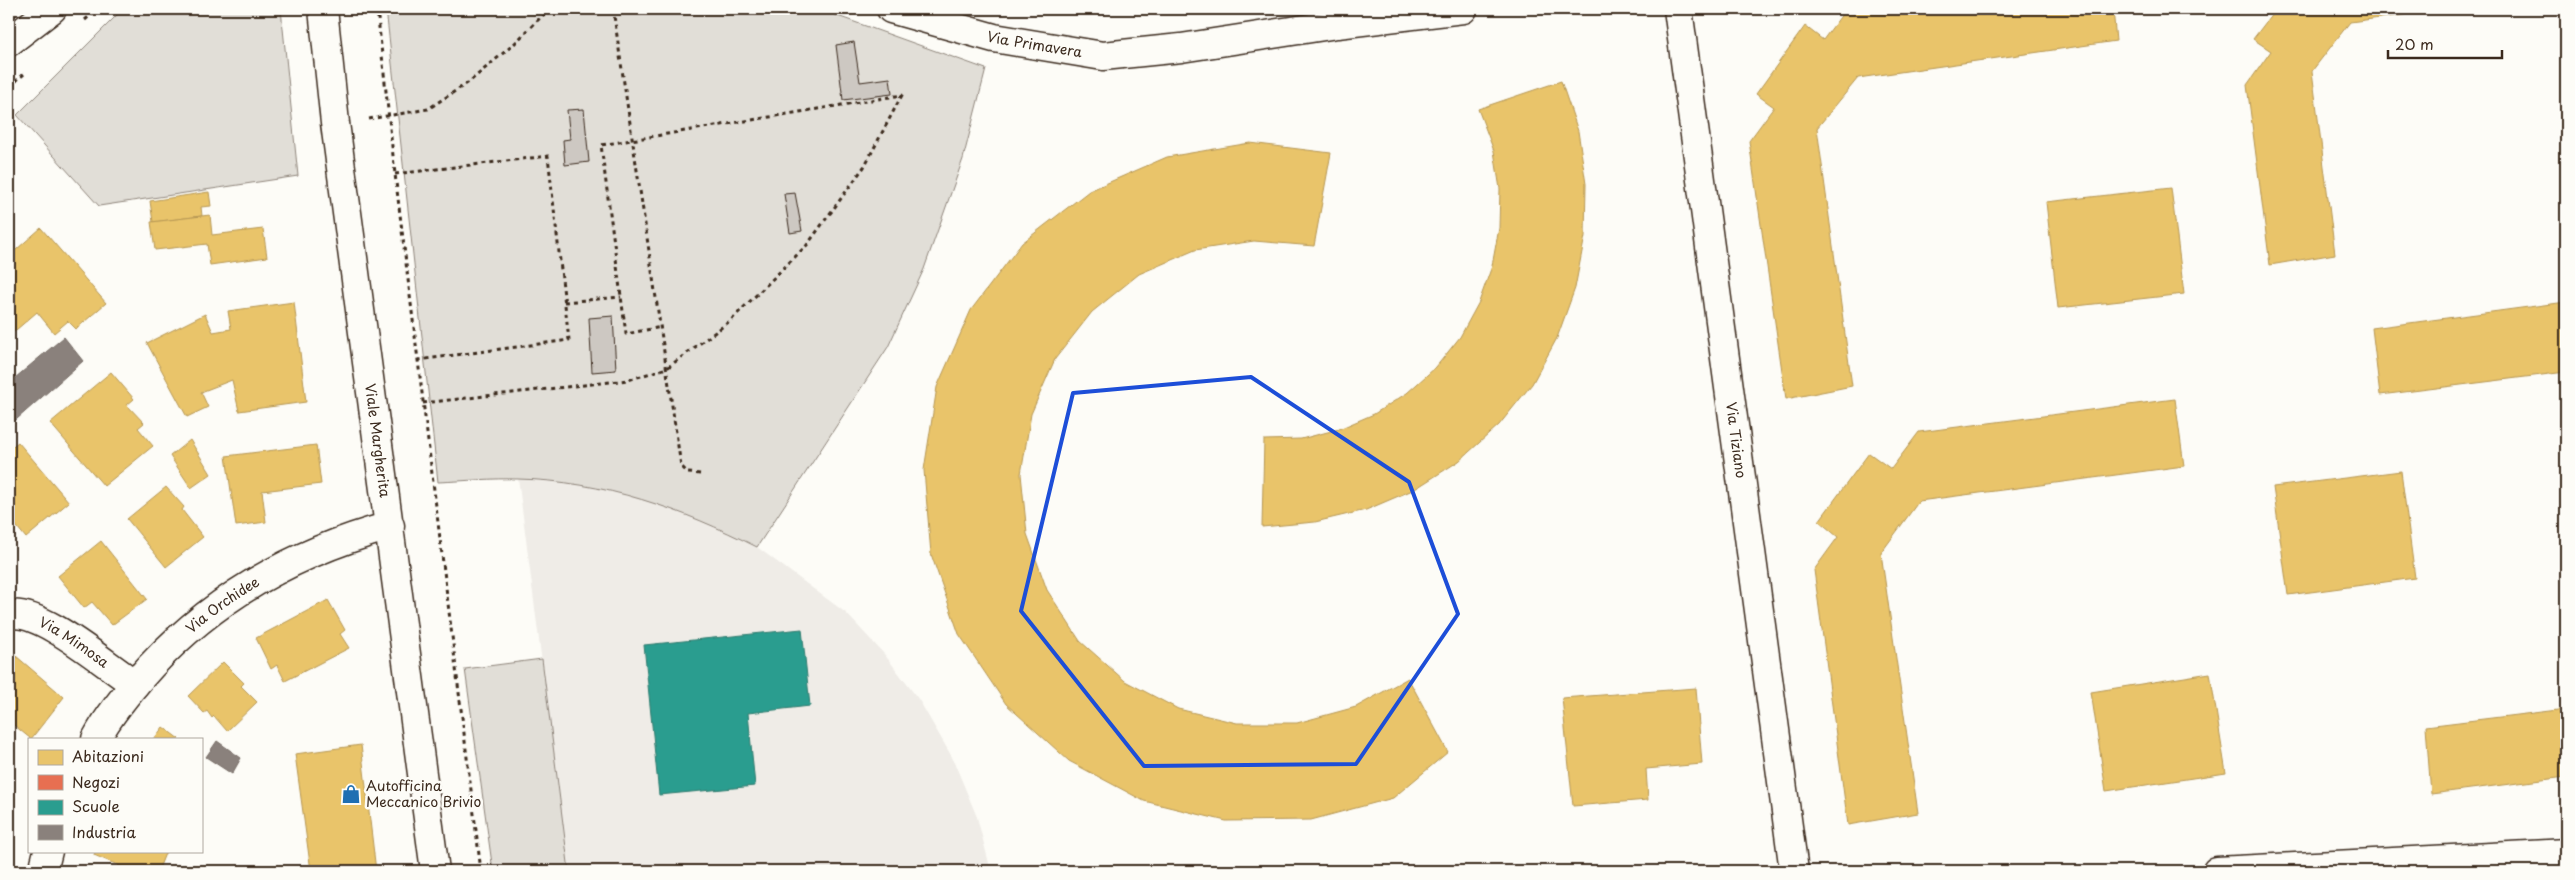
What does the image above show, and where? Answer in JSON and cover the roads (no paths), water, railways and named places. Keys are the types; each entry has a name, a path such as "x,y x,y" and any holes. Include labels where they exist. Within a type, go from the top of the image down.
{"street":[{"path":"9,42 52,9"},
{"name":"Viale Margherita","path":"323,9 335,122 435,871"},
{"name":"Via Primavera","path":"891,9 994,38 1103,56 1181,48 1337,24 1463,9"},
{"name":"Via Tiziano","path":"1678,9 1794,871"},
{"name":"Via Orchidee","path":"97,738 135,684 179,637 205,615 249,584 303,555 358,534 390,526"},
{"name":"Via Mimosa","path":"9,614 24,614 44,622 135,684"},
{"path":"43,871 48,852"},
{"path":"2217,871 2550,860"}],"place":[{"name":"Autofficina Meccanico Brivio","path":"351,794"}]}
